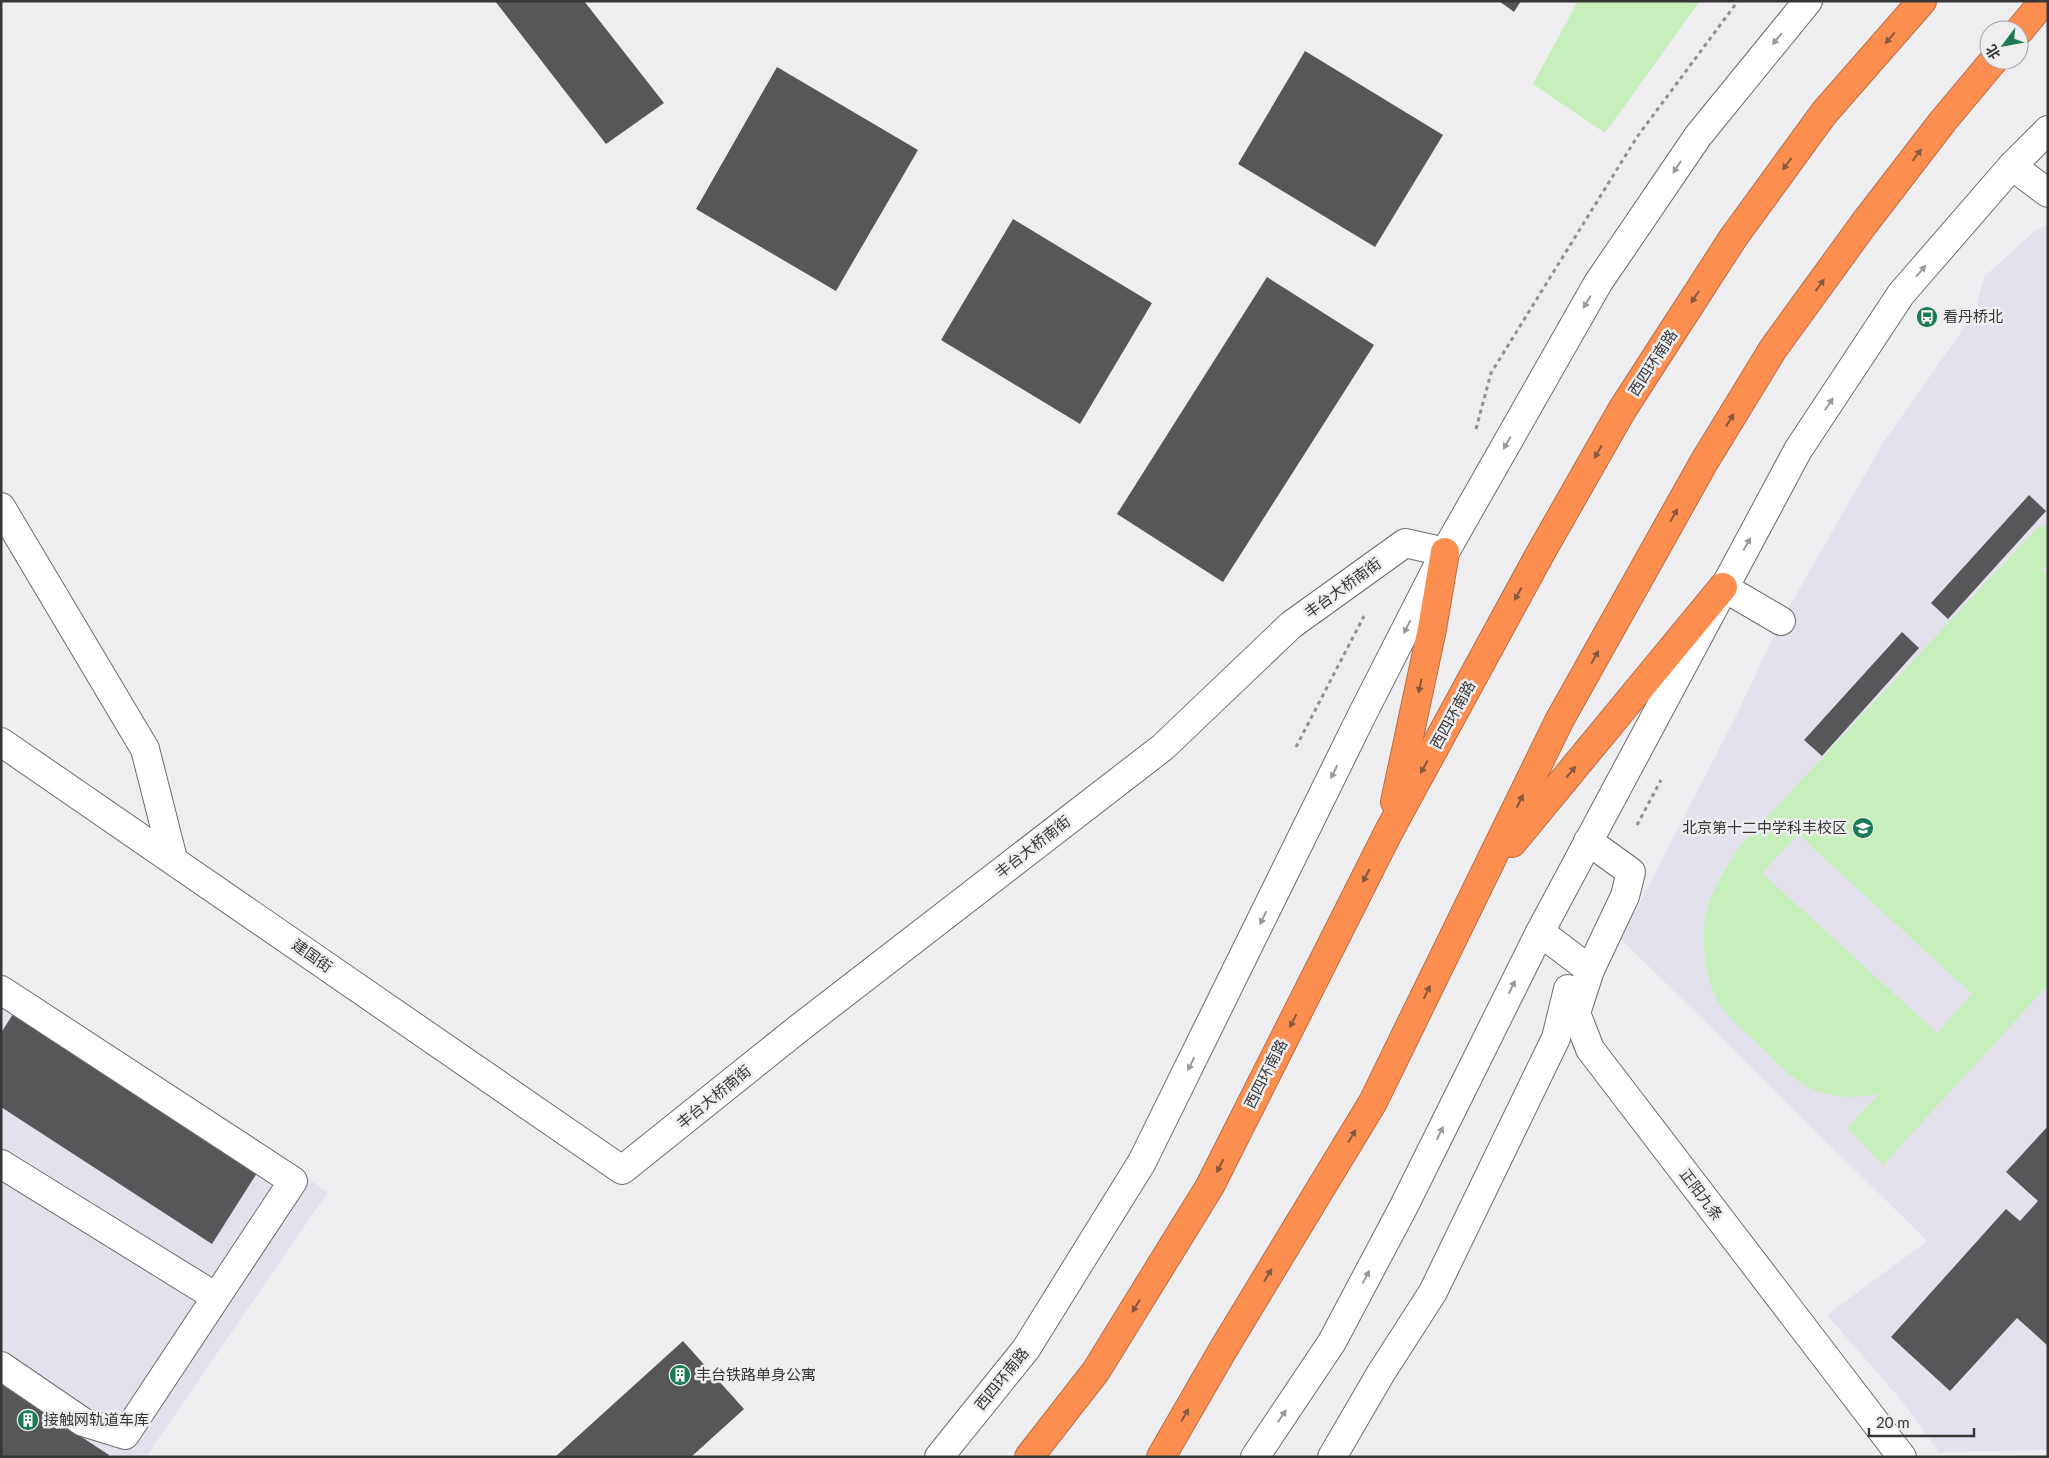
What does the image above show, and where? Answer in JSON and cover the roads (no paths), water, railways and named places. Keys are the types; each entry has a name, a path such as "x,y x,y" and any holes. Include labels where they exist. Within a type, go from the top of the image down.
{"highway":[{"name":"西四环南路","path":"1029,1457 1096,1371 1210,1186 1388,833 1540,554 1622,410 1733,238 1824,113 1922,1"},
{"path":"2028,20 2044,1"},
{"path":"1161,1457 1224,1348 1373,1102 1559,721 1704,462 1784,334 1942,121 1985,70"},
{"path":"1388,833 1432,629 1445,552"},
{"path":"1484,877 1723,587"}],"street":[{"name":"西四环南路","path":"939,1457 1026,1350 1142,1162 1362,715 1445,552 1598,283 1698,136 1808,1"},
{"path":"1255,1457 1332,1342 1404,1206 1540,932 1798,450 1901,294 2012,166 2048,130"},
{"path":"2012,166 2048,193"},
{"path":"1,507 144,749 173,859"},
{"name":"丰台大桥南街","path":"622,1170 805,1023 1163,747 1291,625 1405,544 1445,552"},
{"path":"1723,587 1781,621"},
{"name":"建国街","path":"1,742 622,1170"},
{"path":"1332,1457 1381,1373 1433,1292 1556,1038 1583,964 1625,896 1631,872 1588,841"},
{"path":"1540,932 1583,964"},
{"name":"正阳九条","path":"1583,964 1576,1013 1590,1049 1902,1457"},
{"path":"1,990 293,1181 125,1436 82,1422 1,1366"},
{"path":"1,1164 216,1297"}],"place":[{"name":"看丹桥北","path":"1927,317"},
{"name":"北京第十二中学科丰校区","path":"1863,828"},
{"name":"丰台铁路单身公寓","path":"680,1375"},
{"name":"接触网轨道车库","path":"28,1420"}]}
